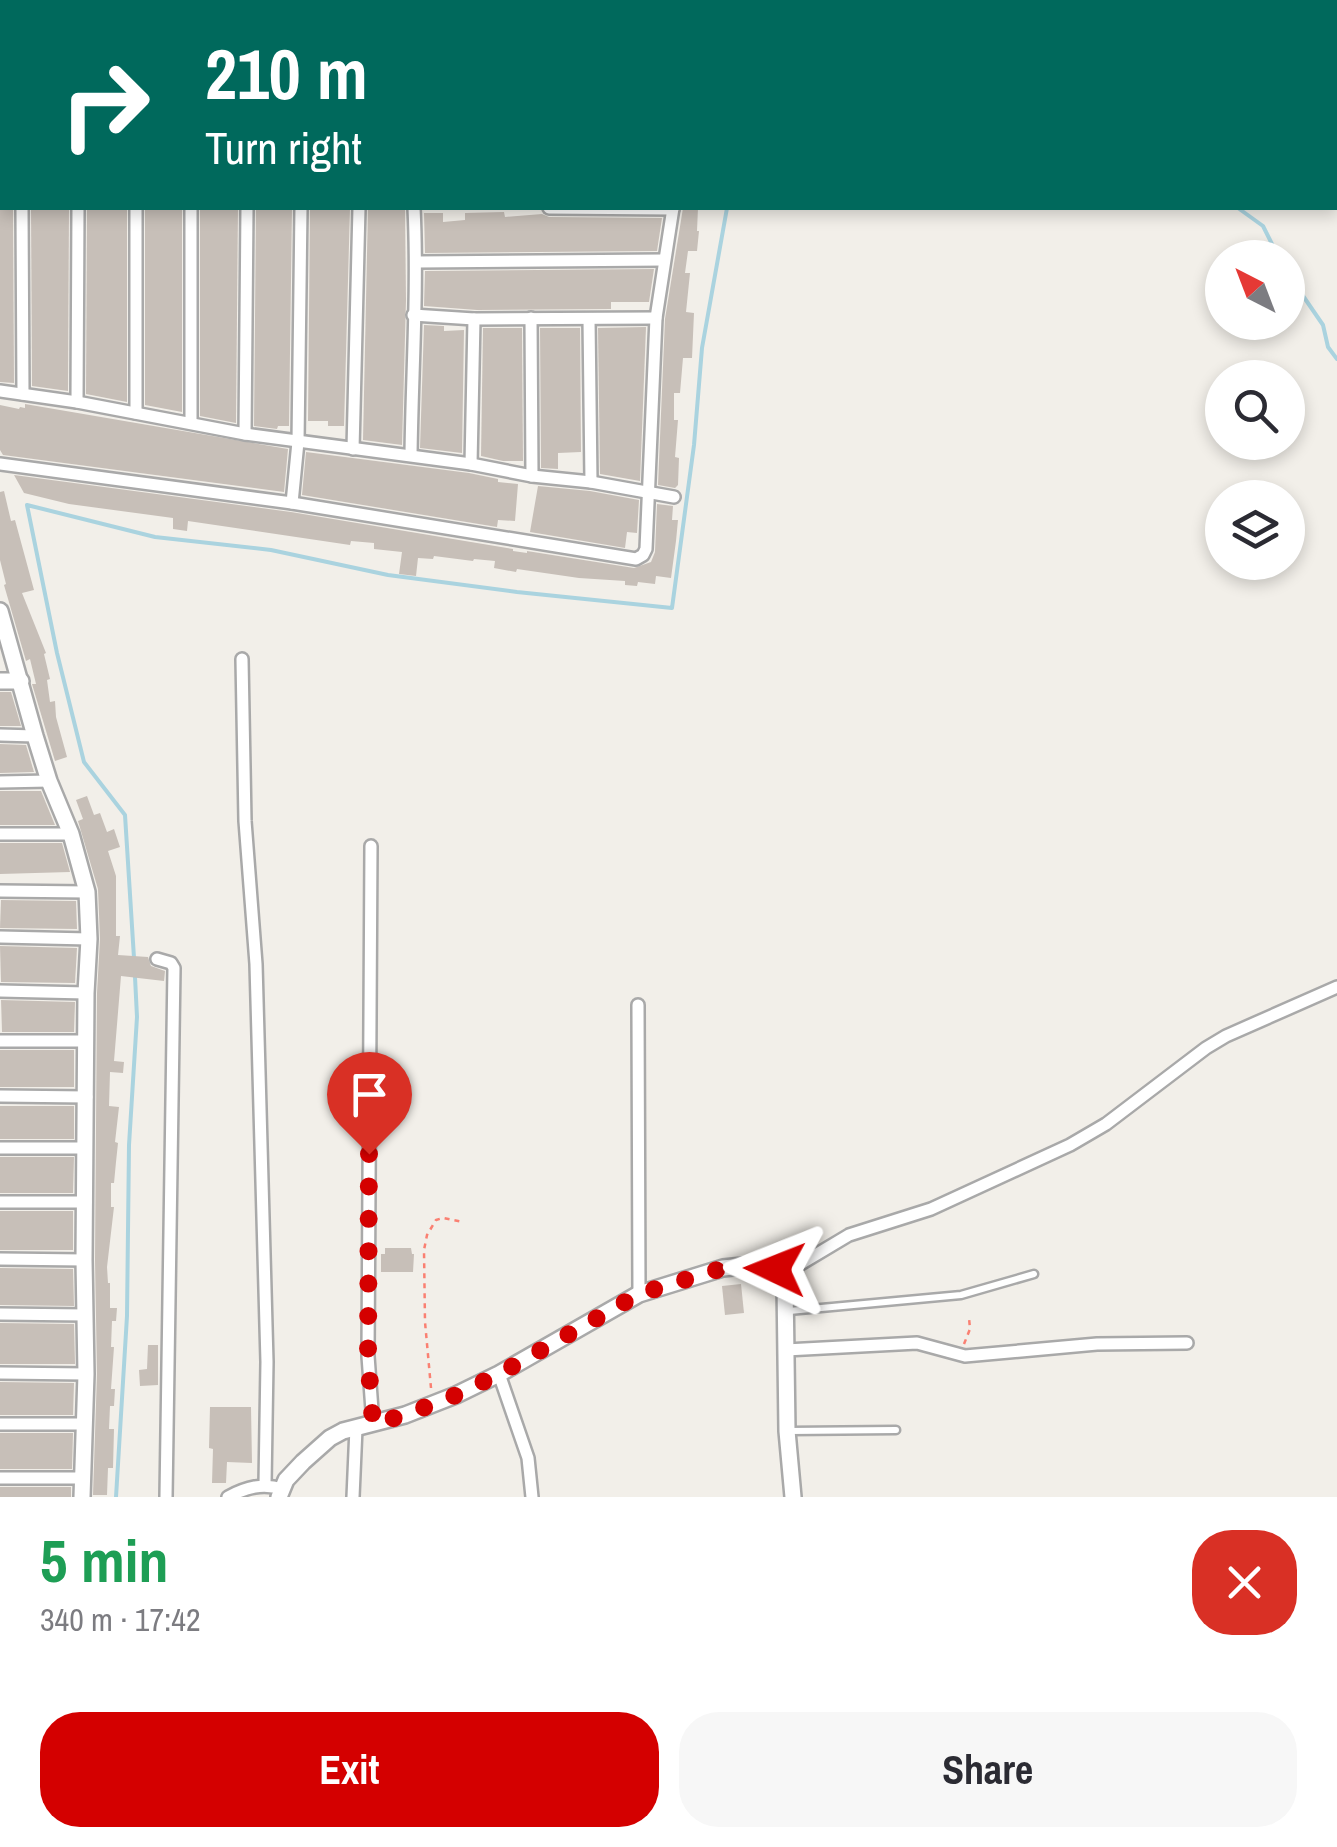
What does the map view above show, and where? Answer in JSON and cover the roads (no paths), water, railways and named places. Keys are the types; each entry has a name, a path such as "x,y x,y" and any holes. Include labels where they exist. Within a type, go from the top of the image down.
{"street":[{"path":"22,210 23,394"},
{"path":"77,402 78,210"},
{"path":"136,210 136,413"},
{"path":"191,210 191,423"},
{"path":"245,434 246,210"},
{"path":"292,503 298,442 301,210"},
{"path":"354,449 358,210"},
{"path":"411,456 417,262 414,210"},
{"path":"0,464 292,503 636,558 646,548 656,318 673,210"},
{"path":"417,262 664,260"},
{"path":"413,315 474,319 656,318"},
{"path":"531,318 532,476"},
{"path":"471,464 474,319"},
{"path":"590,319 590,482"},
{"path":"0,390 245,434 471,464 674,497"},
{"path":"1,617 35,736 88,892 82,1497"},
{"path":"242,659 245,820 256,964 267,1343 266,1484"},
{"path":"0,680 21,680"},
{"path":"0,735 35,736"},
{"path":"0,782 50,781"},
{"path":"0,834 71,834"},
{"path":"371,846 368,1356 373,1424"},
{"path":"0,891 88,892"},
{"path":"0,937 90,939"},
{"path":"157,959 174,968 166,1497"},
{"path":"782,1276 849,1235 932,1209 1070,1145 1106,1124 1226,1036 1337,987"},
{"path":"0,991 86,993"},
{"path":"638,1006 639,1294"},
{"path":"0,1042 86,1041"},
{"path":"0,1096 87,1096"},
{"path":"0,1148 84,1148"},
{"path":"0,1202 86,1202"},
{"path":"0,1259 84,1260"},
{"path":"228,1497 266,1484 281,1493 286,1480 330,1438 405,1415 499,1374 639,1294 737,1266 775,1269 785,1284 787,1431 793,1497"},
{"path":"0,1314 85,1315"},
{"path":"786,1350 917,1343 961,1356 1098,1344 1187,1343"},
{"path":"0,1373 86,1374"},
{"path":"499,1374 528,1458 532,1497"},
{"path":"0,1424 85,1424"},
{"path":"353,1497 356,1428"},
{"path":"0,1478 82,1478"}],"lane":[{"path":"785,1311 960,1295 1034,1274"},
{"path":"787,1431 896,1430"}],"waterway":[{"path":"134,958 125,815 84,762 27,505 155,537 271,550 388,575 672,608 694,445 702,348 727,210"},
{"path":"1241,210 1263,226 1270,240"},
{"path":"1305,299 1323,325 1328,347 1337,359"},
{"path":"116,1497 127,1316 135,977"}]}
